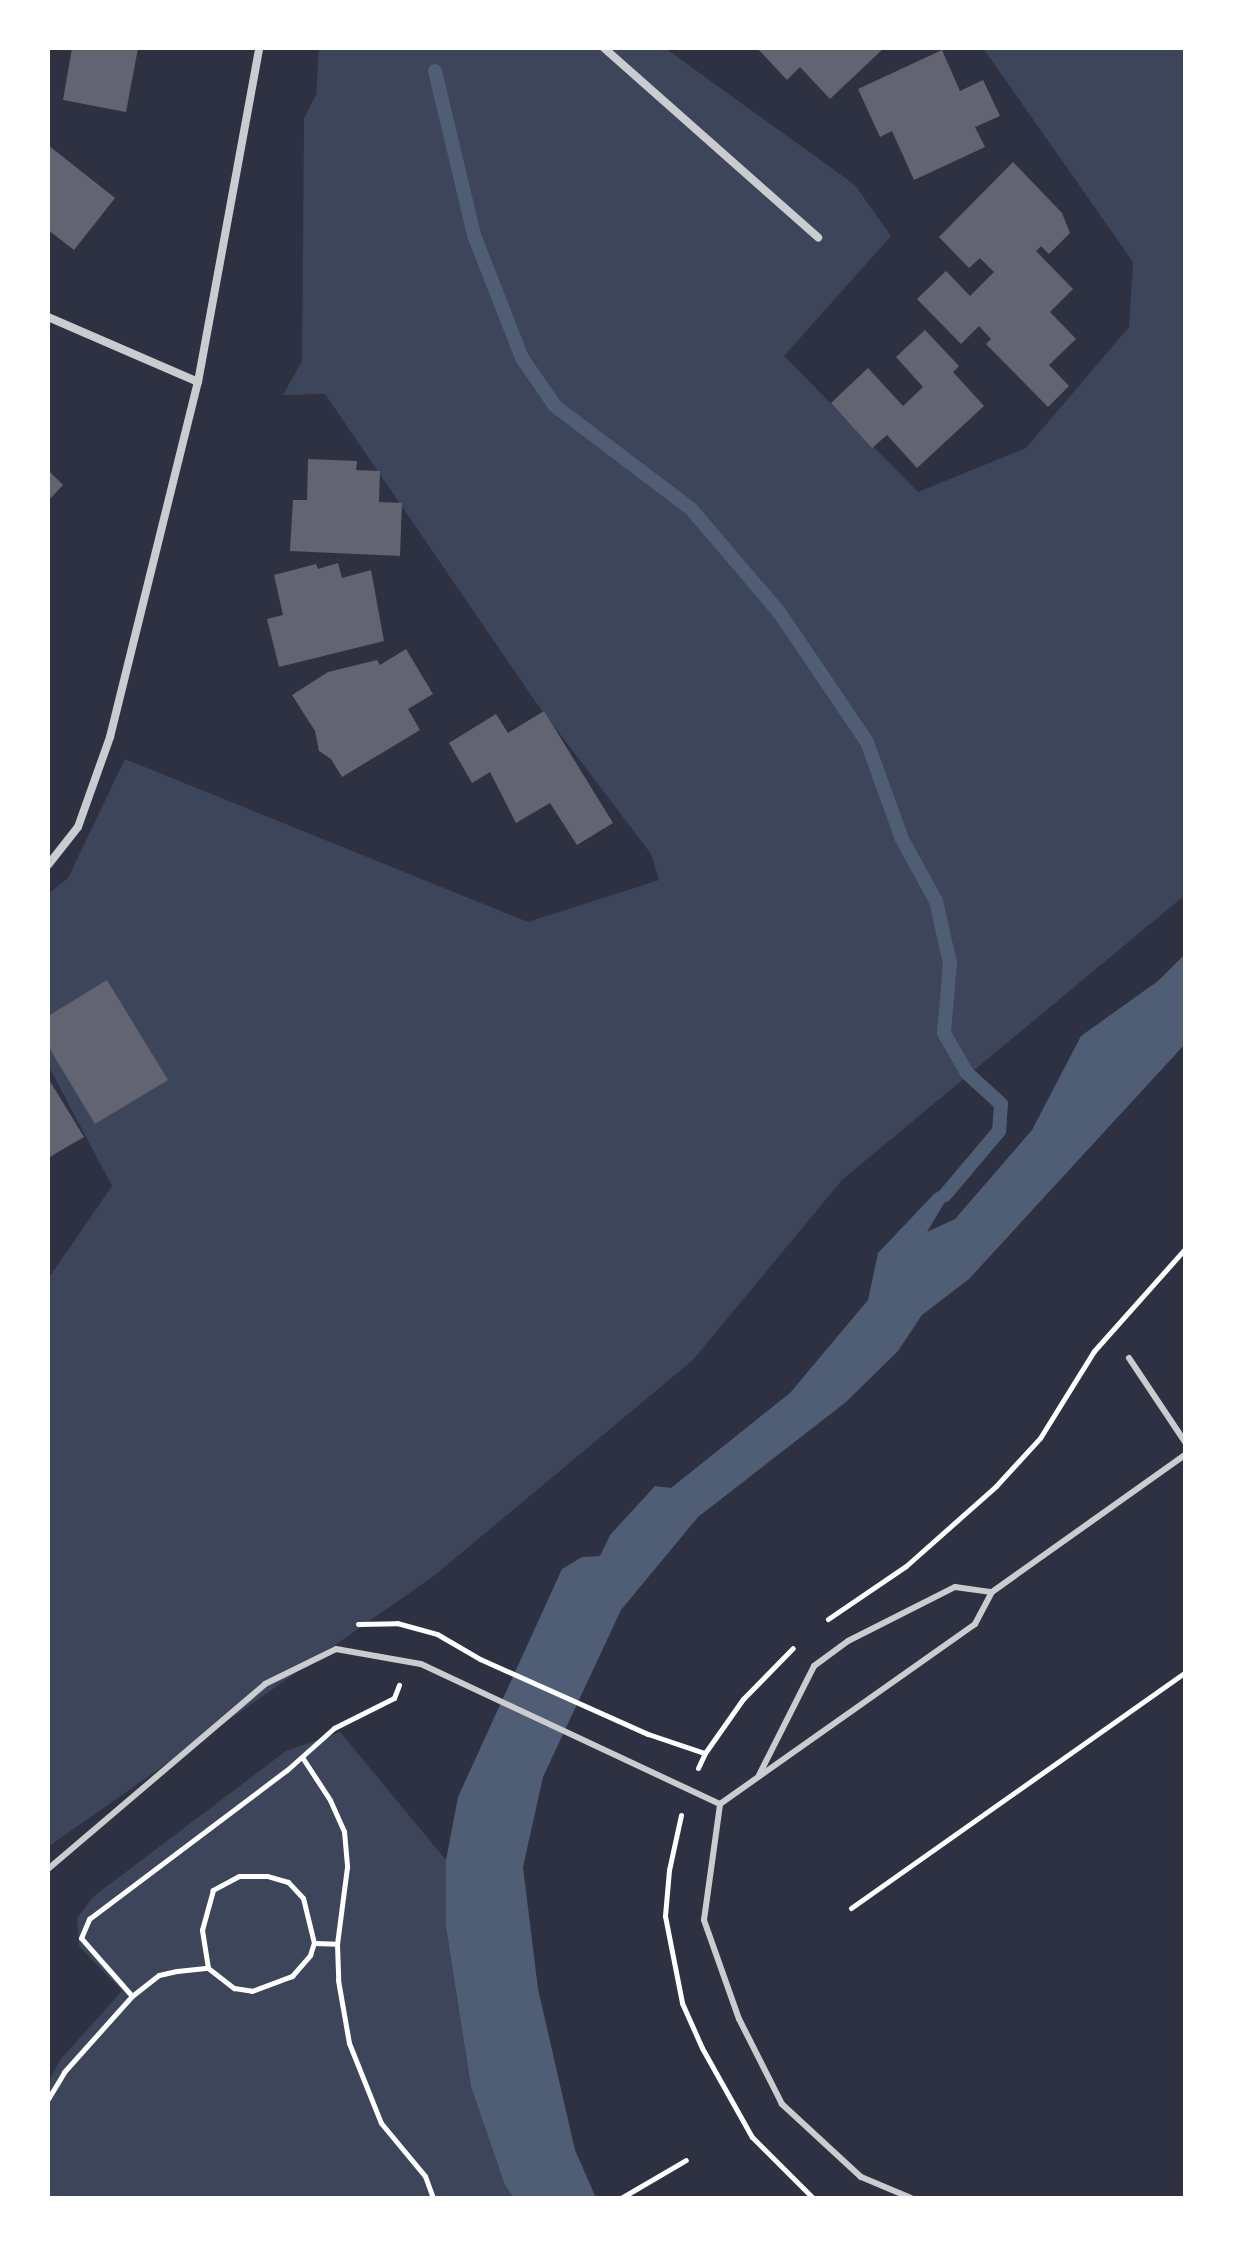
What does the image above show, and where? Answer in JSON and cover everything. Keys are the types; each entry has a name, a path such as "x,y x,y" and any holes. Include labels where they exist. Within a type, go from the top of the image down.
{"street":[{"path":"48,865 78,827 110,737 198,382 259,48"},
{"path":"604,48 818,237"},
{"path":"48,317 198,382"}],"lane":[{"path":"1129,1358 1185,1442"},
{"path":"911,2198 861,2177 782,2104 739,2019 704,1920 720,1804 975,1624 992,1592 1185,1455"},
{"path":"757,1779 814,1666 848,1641 955,1587 992,1592"},
{"path":"48,1869 265,1684 336,1649 421,1664 720,1804"}],"path":[{"path":"480,1659 648,1734 705,1753"},
{"path":"851,1908 1185,1672"},
{"path":"132,1996 81,1938 89,1919 302,1757 334,1728 394,1698 399,1684"},
{"path":"302,1757 330,1800 344,1831 347,1867 337,1944 341,2007 361,2080 381,2123 425,2176 433,2198"},
{"path":"239,1876 267,1876 288,1882 303,1898 314,1943 310,1955 292,1976 252,1991 234,1988 208,1968 202,1930 213,1890 239,1876"},
{"path":"314,1943 337,1944"},
{"path":"48,2099 64,2072 132,1996 159,1975 208,1968"},
{"path":"621,2198 686,2160"}],"shaded area":[{"path":"319,48 665,48 855,185 891,236 784,356 918,492 1026,448 1129,327 1133,262 983,48 1185,48 1185,895 842,1180 693,1360 435,1575 48,1847 48,1279 112,1186 48,1065 48,894 68,878 125,759 528,922 659,880 651,854 535,701 325,394 283,395 302,361 304,119 316,95"},
{"path":"1185,954 1185,1044 969,1279 922,1315 898,1351 846,1402 698,1517 621,1610 543,1777 523,1867 538,1989 575,2150 596,2198 514,2198 505,2185 471,2087 446,1927 446,1860 458,1797 562,1569 582,1557 600,1556 610,1535 655,1486 671,1488 790,1393 868,1300 878,1253 934,1194 958,1180 927,1232 955,1219 1032,1130 1081,1036 1158,981"},
{"path":"340,1732 446,1860 446,1927 471,2087 505,2184 514,2198 48,2198 48,2082 61,2059 122,1991 79,1946 77,1918 94,1896 286,1751"}],"building":[{"path":"72,48 138,48 126,112 63,100"},
{"path":"757,48 884,48 830,99 800,67 787,80"},
{"path":"942,50 960,91 983,80 1000,116 975,127 985,147 914,180 892,131 880,137 858,89"},
{"path":"48,145 115,198 74,250 48,230"},
{"path":"1013,162 1062,213 1070,233 1049,254 1041,246 1036,251 1073,289 1050,312 1076,339 1049,365 1069,386 1048,407 986,344 991,339 979,326 961,344 917,299 946,271 970,296 994,272 980,258 969,268 939,237"},
{"path":"925,330 959,366 953,372 984,406 917,468 887,435 872,448 831,403 868,368 903,406 923,387 896,357"},
{"path":"308,459 357,461 356,470 380,471 379,502 402,503 400,556 290,551 293,500 307,500"},
{"path":"48,470 63,485 48,501"},
{"path":"338,563 342,578 371,570 384,641 279,667 267,619 283,615 274,575 316,564 318,569"},
{"path":"406,649 433,694 408,709 420,730 342,777 331,759 319,751 315,731 292,695 328,672 377,660 380,665"},
{"path":"544,711 613,823 577,845 550,803 516,823 490,772 472,783 449,743 496,714 508,733"},
{"path":"107,980 168,1080 95,1124 48,1046 48,1016"},
{"path":"48,1078 84,1137 48,1158"}],"waterway":[{"path":"435,71 474,235 522,358 555,406 691,509 779,612 867,742 902,839 936,901 950,963 944,1033 967,1073 1001,1104 999,1131 945,1195"}]}
